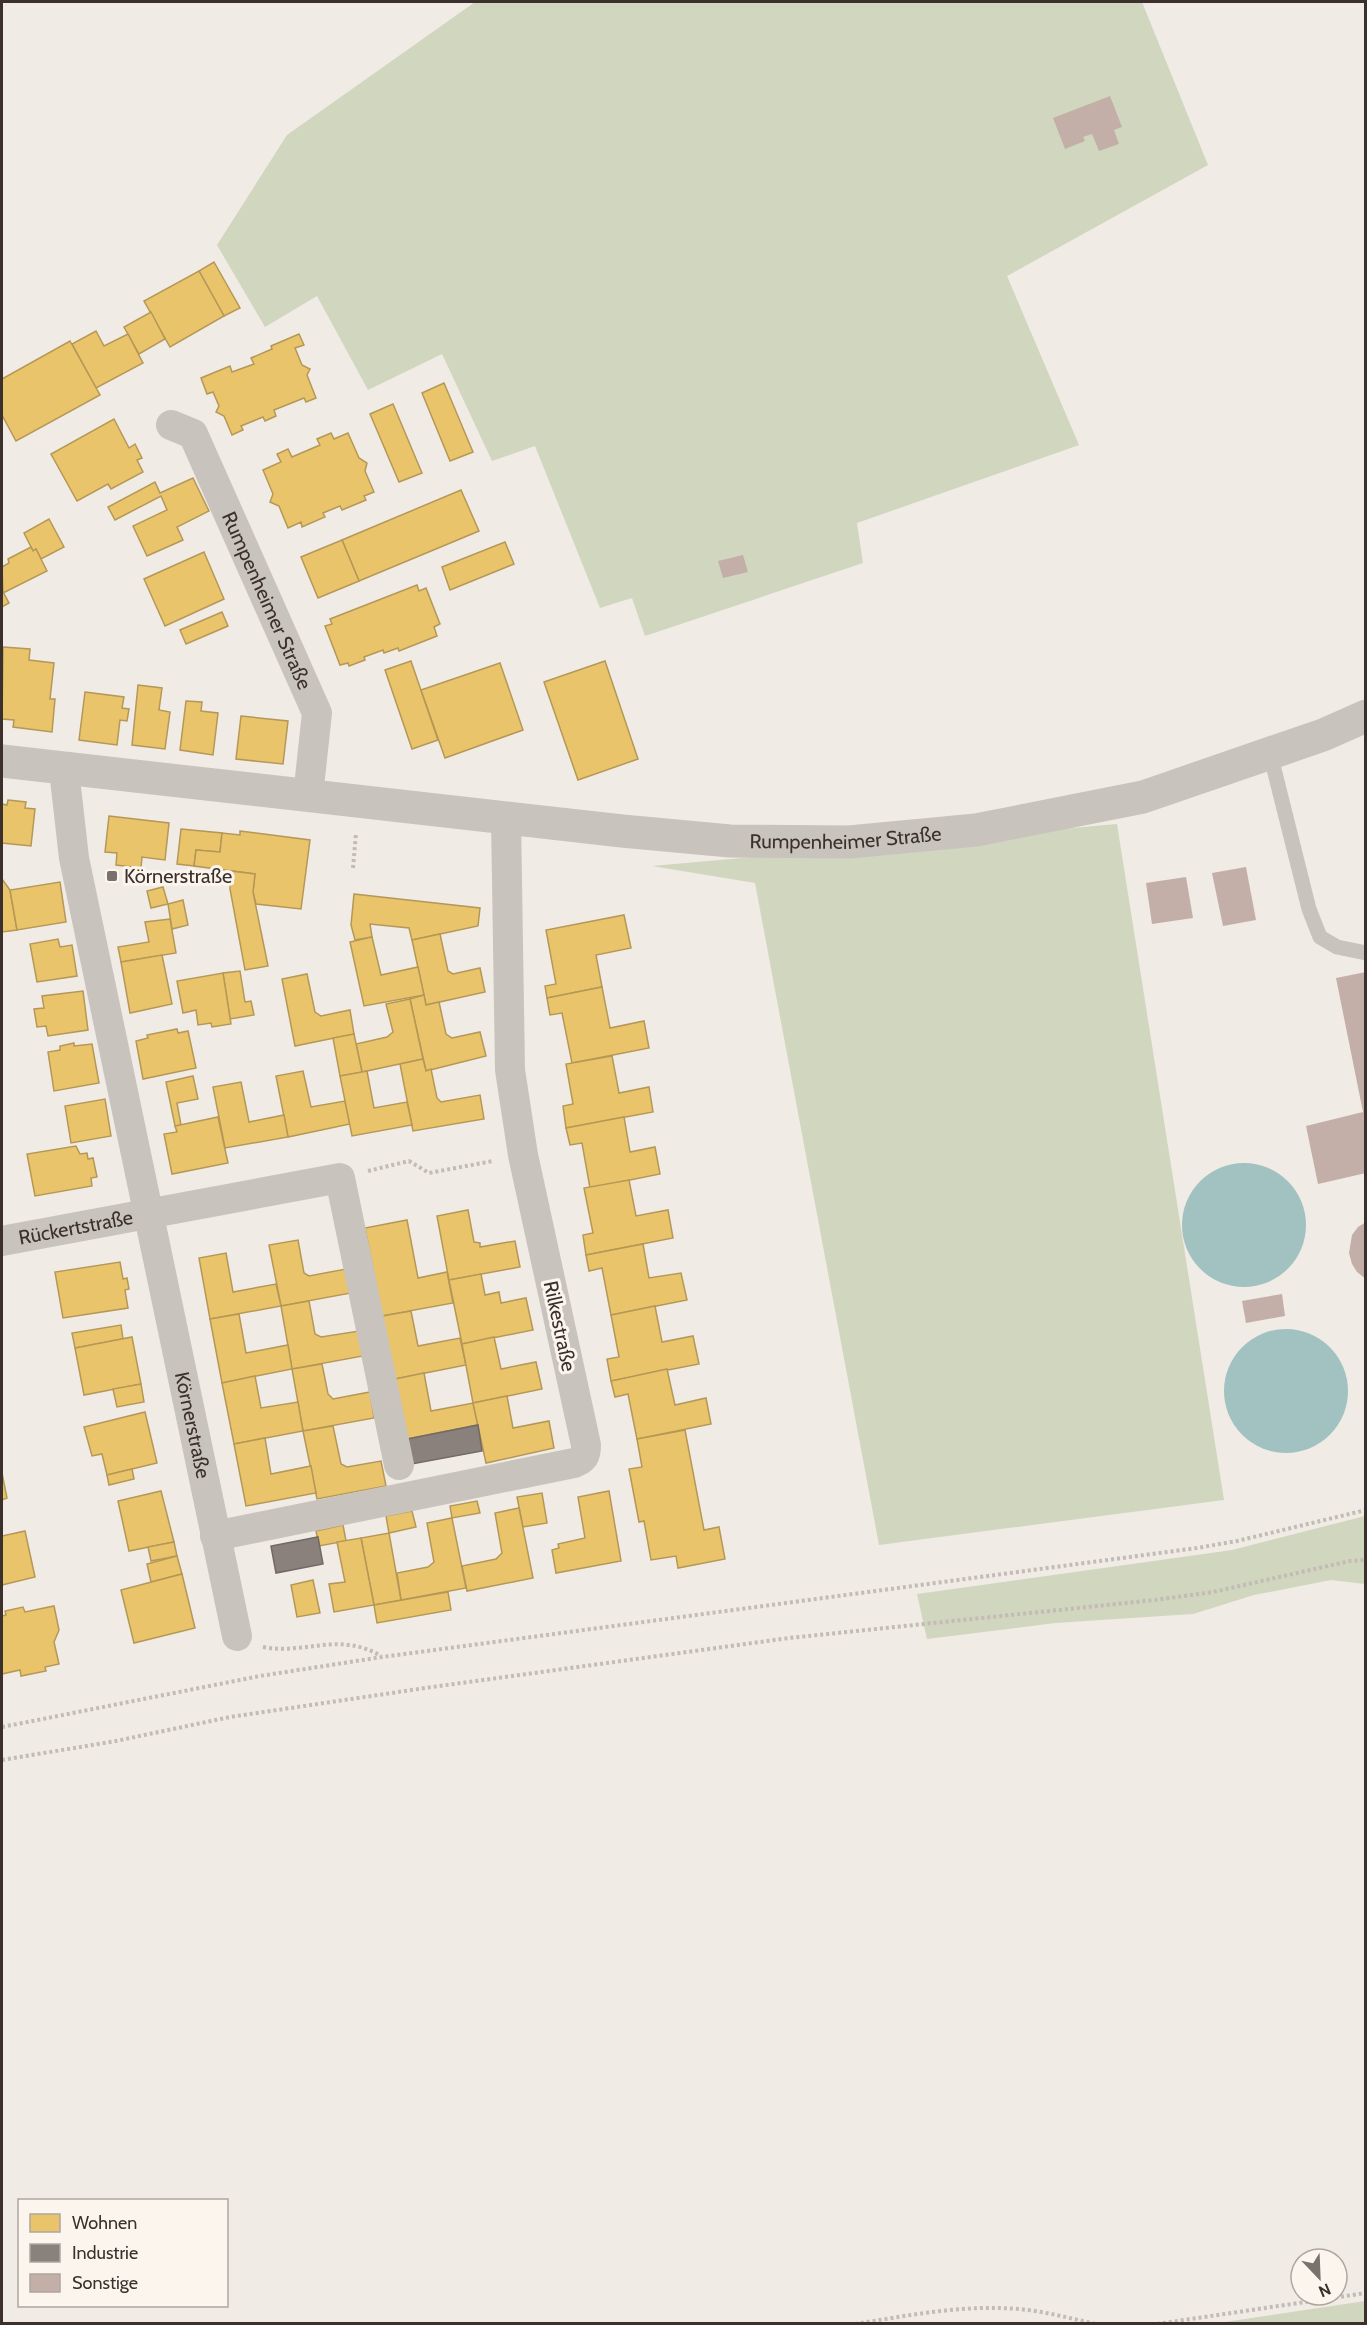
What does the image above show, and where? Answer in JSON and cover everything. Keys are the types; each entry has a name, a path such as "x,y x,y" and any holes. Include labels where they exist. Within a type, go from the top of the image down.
{"street":[{"name":"Rumpenheimer Straße","path":"171,425 193,434 317,713 308,796"},
{"name":"Rumpenheimer Straße","path":"2,761 64,770 730,841 849,842 975,830 1143,796 1323,735 1365,716"},
{"name":"Körnerstraße","path":"64,770 74,858 237,1636"},
{"name":"Rilkestraße","path":"215,1536 574,1463 582,1460 586,1454 586,1445 523,1155 510,1070 506,818"},
{"path":"149,1213 340,1178 399,1465"},
{"name":"Rückertstraße","path":"2,1241 149,1213"}],"lane":[{"path":"1270,753 1309,909 1320,937 1337,947 1365,953"}],"path":[{"path":"340,1178 409,1161 429,1173 523,1155"},
{"path":"2,1727 260,1676 382,1657 1197,1548 1237,1541 1365,1510"},
{"path":"2,1760 116,1741 230,1718 478,1681 801,1637 1213,1592 1350,1561 1365,1560"},
{"path":"237,1636 257,1646 269,1648 353,1644 369,1649 382,1657"},
{"path":"1157,2324 1365,2293"},
{"path":"855,2324 953,2310 995,2308 1028,2310 1096,2324"}],"green space":[{"path":"475,2 1142,2 1208,165 1007,276 1079,445 857,523 863,563 645,636 632,598 600,608 535,446 492,461 442,354 368,390 317,296 265,327 217,245 287,135"},
{"path":"1117,824 1224,1500 879,1545 755,883 652,866"},
{"path":"1365,1516 1365,1584 1331,1580 1254,1595 1193,1614 1055,1623 927,1639 917,1594 1232,1550"},
{"path":"1365,2301 1365,2323 1218,2323 1325,2307 1349,2307 1349,2303"}],"water":[{"path":"1244,1163 1268,1168 1288,1181 1301,1201 1306,1225 1301,1249 1288,1269 1268,1282 1244,1287 1220,1282 1200,1269 1187,1249 1182,1225 1187,1201 1200,1181 1220,1168"},
{"path":"1286,1329 1310,1334 1330,1347 1343,1367 1348,1391 1343,1415 1330,1435 1310,1448 1286,1453 1262,1448 1242,1435 1229,1415 1224,1391 1229,1367 1242,1347 1262,1334"}],"building: Wohnen":[{"path":"214,262 240,308 224,316 199,271"},
{"path":"199,271 224,316 170,347 144,301"},
{"path":"151,312 165,339 139,354 124,327"},
{"path":"96,331 104,346 128,334 143,363 96,388 72,344"},
{"path":"299,334 304,345 295,348 302,365 310,369 307,375 316,398 306,402 304,398 274,410 276,416 265,421 263,417 241,426 243,430 232,435 224,416 216,412 219,406 213,392 207,394 201,378 230,366 232,372 254,364 251,358"},
{"path":"70,341 100,395 16,441 2,415 2,379"},
{"path":"444,383 473,452 450,461 422,393"},
{"path":"393,404 422,473 399,482 370,414"},
{"path":"114,419 129,448 135,444 142,458 137,460 143,472 111,489 108,484 77,501 51,454"},
{"path":"331,433 334,439 348,433 359,458 367,463 365,471 374,492 364,496 366,500 342,510 340,506 323,513 325,517 302,527 301,522 288,528 279,506 270,502 273,494 263,470 281,462 277,454 288,449 292,457 320,445 317,439"},
{"path":"193,478 209,511 177,527 183,540 147,556 133,526 167,510 161,496 115,520 108,507 155,482 160,493"},
{"path":"461,490 479,531 359,581 342,540"},
{"path":"49,519 64,547 41,559 36,549 33,551 24,533"},
{"path":"342,540 359,581 318,598 301,557"},
{"path":"505,542 514,564 450,590 442,567"},
{"path":"31,547 33,551 36,549 47,571 3,593 2,567 9,563 8,559"},
{"path":"204,552 224,599 165,626 144,579"},
{"path":"417,585 419,591 426,588 440,624 434,627 437,636 399,651 398,648 384,653 383,650 349,666 348,663 340,665 325,626 332,624 330,619"},
{"path":"2,590 9,603 2,607"},
{"path":"222,612 228,626 186,644 180,630"},
{"path":"3,647 30,649 29,660 54,663 50,699 55,699 52,732 13,727 14,720 2,719"},
{"path":"411,661 438,740 412,749 385,670"},
{"path":"605,661 638,759 578,780 544,682"},
{"path":"500,663 523,730 445,758 421,690"},
{"path":"138,685 162,688 159,710 170,712 165,749 132,745"},
{"path":"85,692 124,697 122,708 129,709 127,721 120,720 117,745 79,740"},
{"path":"186,701 202,702 201,711 218,713 213,755 180,750"},
{"path":"241,716 288,721 283,764 236,759"},
{"path":"8,800 26,802 25,808 35,809 31,846 2,843 2,804 7,805"},
{"path":"109,816 169,823 165,860 142,857 141,868 116,865 117,853 105,852"},
{"path":"181,829 222,833 220,852 196,850 194,866 177,864"},
{"path":"240,831 310,840 301,909 256,904 253,892 255,874 194,866 196,850 220,852 222,833 240,835"},
{"path":"231,871 255,874 253,892 268,966 245,970 230,889"},
{"path":"2,879 10,890 17,930 2,932"},
{"path":"60,882 66,922 17,930 10,890"},
{"path":"163,887 168,904 151,908 147,891"},
{"path":"354,894 480,908 478,926 412,940 409,928 370,924 372,937 355,940 351,925"},
{"path":"183,900 188,925 172,929 168,904"},
{"path":"624,915 631,948 596,955 602,987 547,998 545,986 556,984 546,930"},
{"path":"170,919 176,953 121,962 118,947 149,942 145,922"},
{"path":"440,934 448,971 453,974 480,968 485,992 426,1005 412,940"},
{"path":"372,937 381,975 418,967 424,995 364,1006 350,942"},
{"path":"58,939 60,947 72,945 77,976 37,982 30,944"},
{"path":"162,955 172,1004 130,1013 121,962"},
{"path":"240,971 245,1002 251,1001 254,1015 230,1019 223,973"},
{"path":"223,973 231,1024 212,1027 211,1023 198,1025 196,1010 183,1013 177,981"},
{"path":"307,974 315,1012 321,1016 350,1010 354,1034 295,1046 282,979"},
{"path":"602,987 610,1028 644,1021 649,1048 572,1063 562,1013 550,1015 547,998"},
{"path":"83,991 88,1030 48,1036 46,1026 37,1027 34,1009 44,1008 42,996"},
{"path":"424,995 426,1005 439,1002 446,1034 452,1038 480,1032 486,1056 426,1071 410,999"},
{"path":"410,999 423,1059 362,1072 356,1044 387,1037 393,1032 386,1004"},
{"path":"177,1029 178,1033 188,1031 196,1068 143,1079 136,1041 148,1038 147,1035"},
{"path":"354,1034 362,1072 340,1076 333,1038"},
{"path":"74,1043 74,1046 92,1044 99,1083 54,1091 48,1052 60,1050 60,1046"},
{"path":"612,1056 619,1093 649,1087 653,1112 566,1128 563,1106 573,1104 566,1064"},
{"path":"423,1059 426,1071 431,1069 437,1098 441,1102 480,1095 484,1119 413,1131 400,1064"},
{"path":"303,1071 311,1107 345,1101 350,1124 288,1137 276,1076"},
{"path":"367,1071 374,1108 407,1102 412,1125 352,1136 340,1076"},
{"path":"193,1076 198,1099 177,1103 181,1125 175,1126 166,1082"},
{"path":"241,1082 249,1122 284,1115 288,1137 225,1148 213,1087"},
{"path":"105,1099 111,1136 71,1143 65,1106"},
{"path":"218,1117 228,1163 172,1174 164,1134 177,1132 175,1126"},
{"path":"624,1117 630,1152 655,1147 660,1174 590,1188 582,1143 570,1145 566,1128"},
{"path":"76,1146 80,1154 87,1153 88,1159 93,1158 97,1177 91,1178 92,1186 35,1196 27,1154"},
{"path":"629,1180 636,1216 668,1210 673,1238 586,1255 583,1235 593,1233 584,1188"},
{"path":"468,1210 474,1242 480,1243 480,1247 515,1241 520,1267 449,1280 437,1216"},
{"path":"407,1220 418,1278 447,1272 453,1303 382,1316 365,1228"},
{"path":"298,1240 304,1273 309,1276 346,1269 351,1293 281,1306 269,1245"},
{"path":"643,1244 649,1278 681,1273 687,1300 611,1315 602,1268 589,1271 586,1255"},
{"path":"226,1253 233,1292 276,1284 281,1306 210,1319 199,1258"},
{"path":"120,1262 123,1279 127,1278 129,1289 125,1290 128,1308 63,1318 55,1272"},
{"path":"481,1274 485,1295 499,1292 501,1303 526,1298 533,1330 462,1344 449,1280"},
{"path":"309,1301 315,1334 321,1337 359,1331 363,1356 292,1369 281,1306"},
{"path":"655,1306 662,1342 693,1336 699,1364 611,1381 607,1359 619,1357 611,1315"},
{"path":"411,1311 418,1346 460,1338 466,1365 395,1379 382,1316"},
{"path":"239,1314 246,1353 288,1345 292,1369 222,1383 210,1319"},
{"path":"121,1325 123,1339 75,1348 72,1333"},
{"path":"132,1337 141,1384 84,1395 75,1348"},
{"path":"494,1337 501,1369 536,1362 542,1389 473,1403 462,1344"},
{"path":"322,1364 328,1394 333,1399 370,1392 374,1418 303,1431 292,1369"},
{"path":"667,1369 675,1405 706,1398 711,1424 637,1439 628,1394 615,1397 611,1381"},
{"path":"424,1373 431,1411 473,1403 478,1425 407,1439 395,1379"},
{"path":"255,1376 261,1408 298,1402 303,1431 234,1444 222,1383"},
{"path":"141,1384 144,1402 117,1407 113,1389"},
{"path":"507,1396 513,1428 549,1421 554,1448 486,1463 473,1403"},
{"path":"145,1412 157,1463 107,1475 102,1454 92,1456 84,1427"},
{"path":"333,1426 341,1464 347,1467 381,1461 386,1486 317,1499 303,1431"},
{"path":"685,1430 704,1530 719,1527 725,1559 678,1568 676,1556 651,1560 644,1521 639,1522 629,1469 642,1467 637,1439"},
{"path":"265,1438 271,1474 311,1466 316,1493 246,1506 234,1444"},
{"path":"132,1469 134,1479 109,1485 107,1475"},
{"path":"2,1473 7,1498 2,1500"},
{"path":"161,1491 174,1542 129,1551 118,1501"},
{"path":"609,1491 621,1561 556,1573 552,1550 559,1548 558,1544 585,1538 578,1497"},
{"path":"542,1493 547,1523 523,1527 517,1497"},
{"path":"477,1501 480,1513 452,1518 450,1506"},
{"path":"519,1508 533,1578 467,1591 462,1566 496,1559 502,1553 495,1513"},
{"path":"412,1511 416,1527 389,1533 386,1516"},
{"path":"452,1518 466,1588 401,1600 397,1573 428,1567 434,1562 427,1523"},
{"path":"343,1525 346,1541 319,1546 316,1531"},
{"path":"25,1531 35,1577 2,1585 2,1536"},
{"path":"389,1533 401,1600 374,1605 361,1538"},
{"path":"361,1538 374,1605 334,1612 329,1584 345,1582 337,1542"},
{"path":"174,1542 177,1556 151,1561 148,1547"},
{"path":"177,1556 182,1574 151,1582 147,1564"},
{"path":"182,1574 195,1628 134,1643 121,1590"},
{"path":"313,1580 320,1613 297,1617 291,1585"},
{"path":"448,1592 451,1610 377,1623 374,1605"},
{"path":"54,1606 59,1630 54,1642 59,1664 45,1667 46,1671 21,1676 20,1670 2,1674 2,1616 6,1615 5,1611 23,1607 25,1612"}],"building: Industrie":[{"path":"478,1425 482,1451 412,1464 407,1439"},
{"path":"318,1537 323,1564 276,1573 271,1546"}],"building: Sonstige":[{"path":"1110,96 1122,127 1114,130 1119,144 1099,151 1092,134 1083,137 1085,141 1065,149 1053,118"},
{"path":"743,555 748,572 723,578 718,561"},
{"path":"1246,867 1256,920 1223,926 1212,873"},
{"path":"1186,877 1193,918 1152,924 1146,883"},
{"path":"1366,972 1366,1173 1318,1184 1306,1126 1363,1112 1336,978"},
{"path":"1366,1222 1366,1279 1357,1272 1349,1253 1352,1235"},
{"path":"1282,1294 1285,1316 1246,1323 1242,1301"}],"place":[{"name":"Körnerstraße","path":"112,876"}]}
